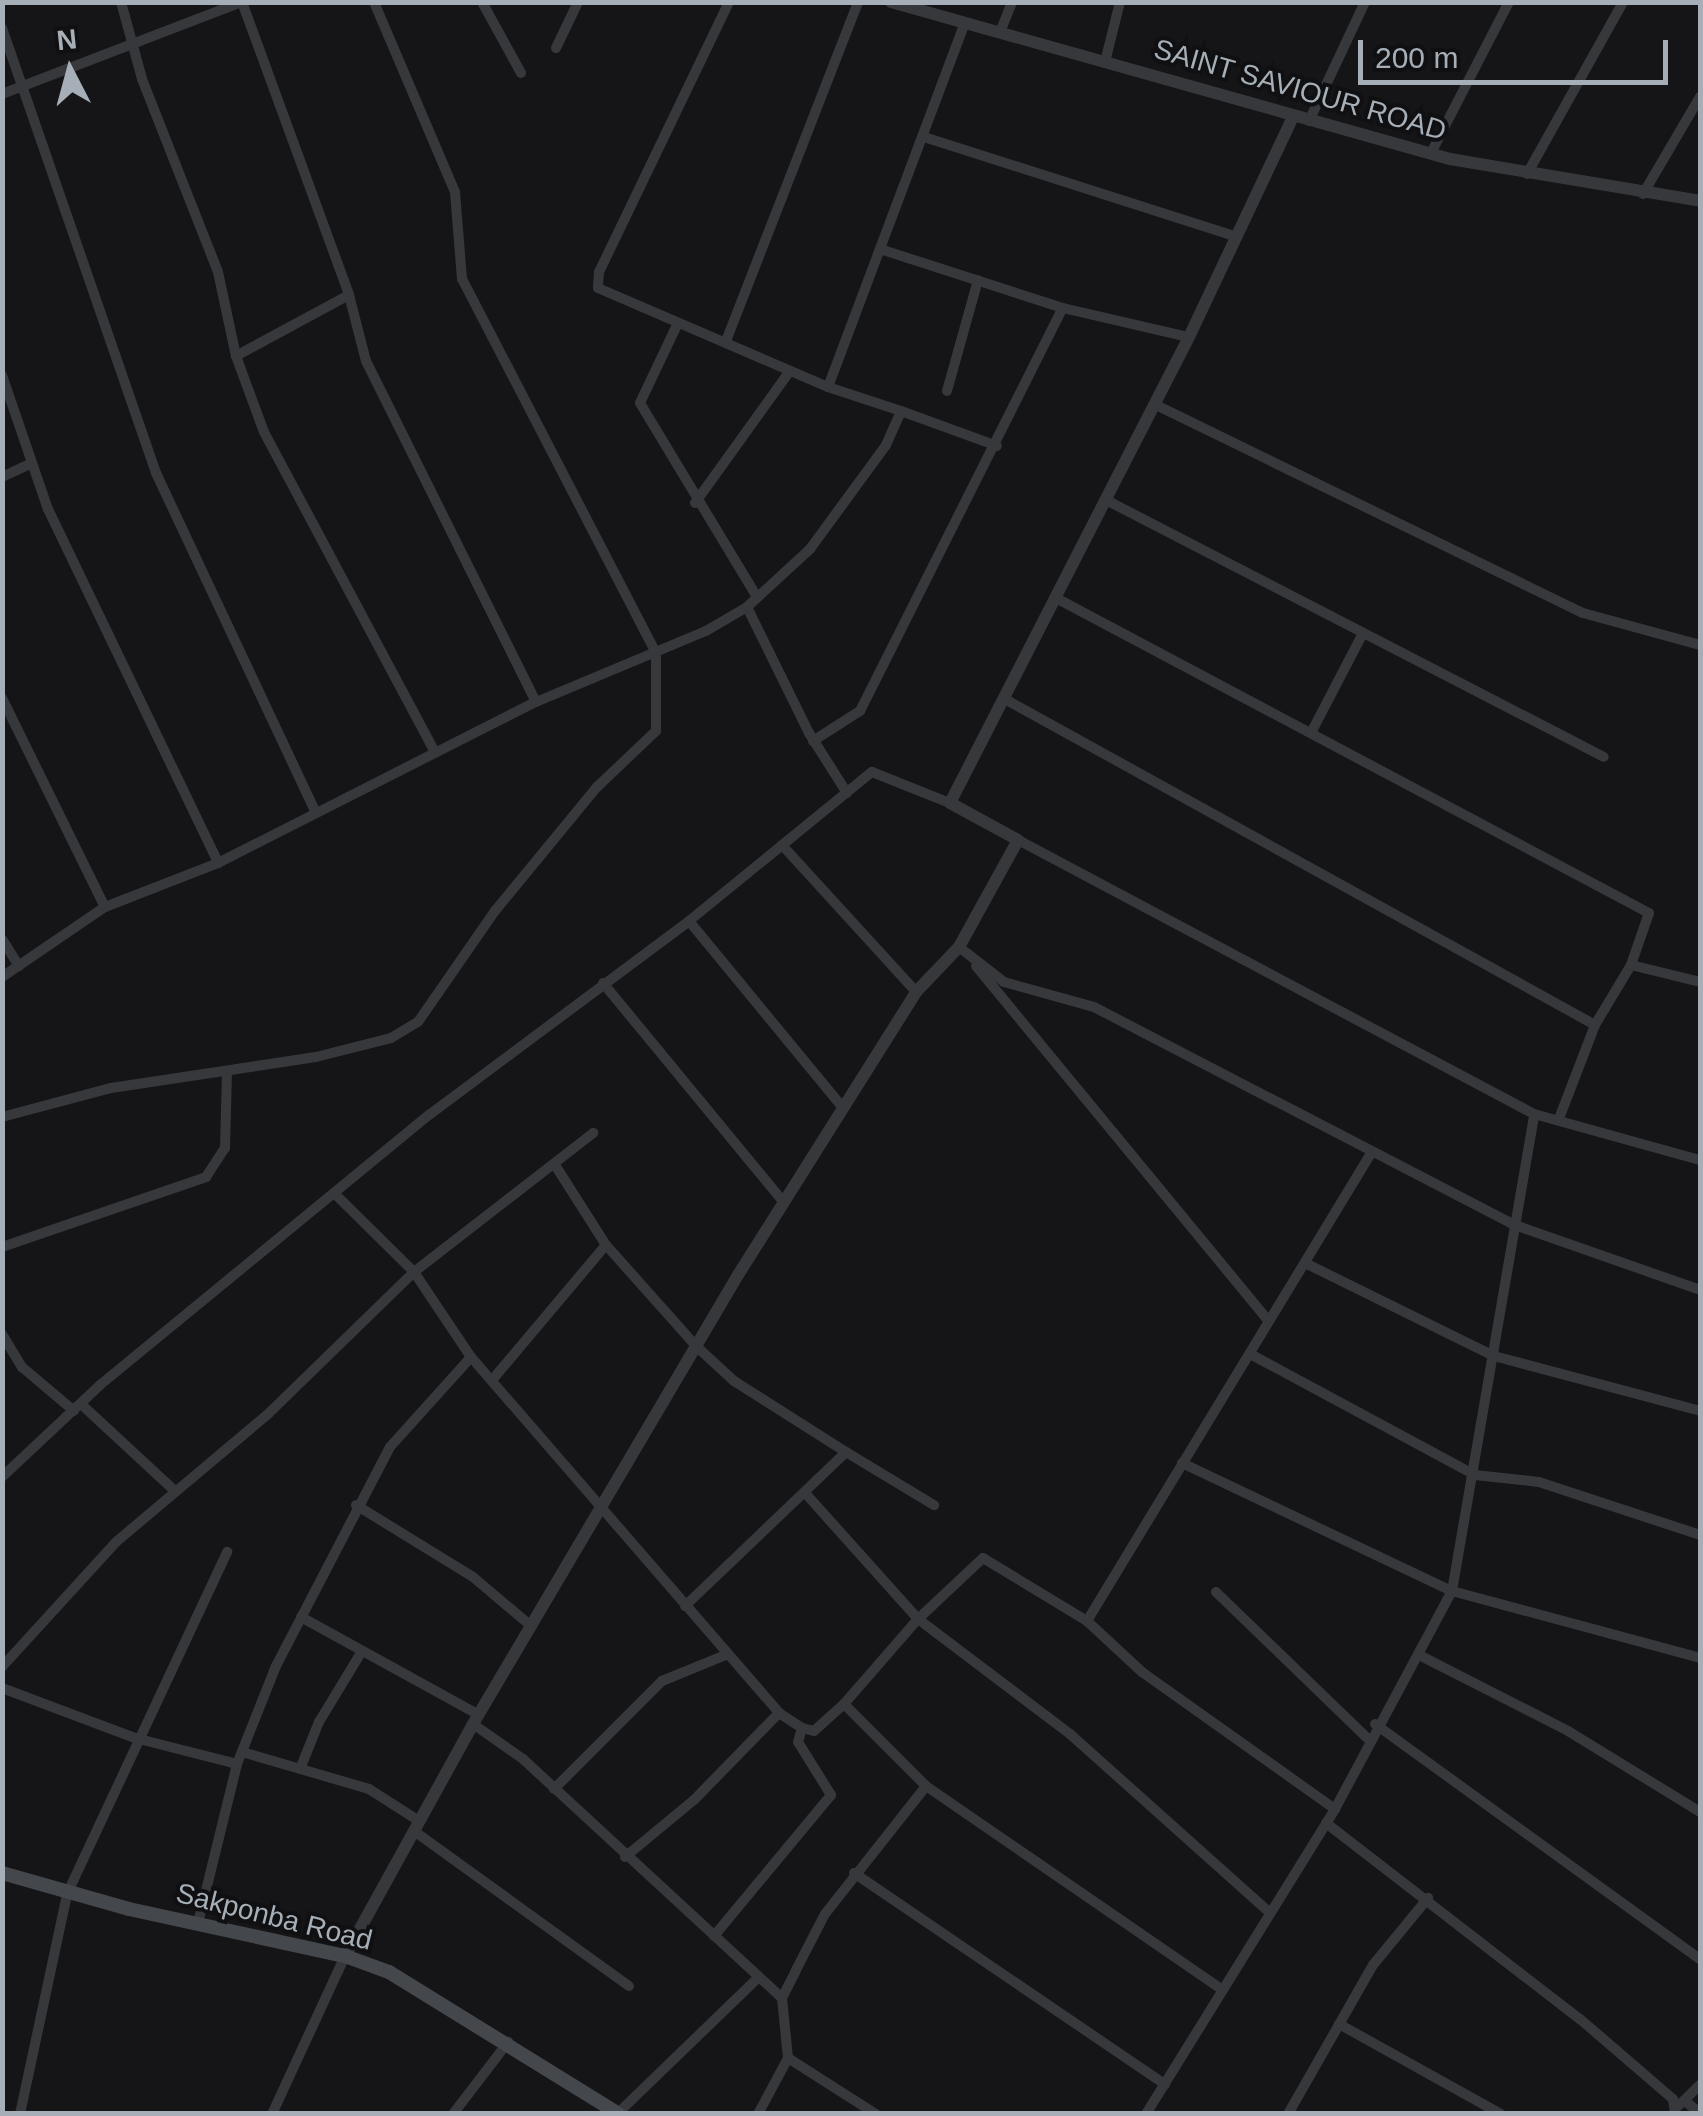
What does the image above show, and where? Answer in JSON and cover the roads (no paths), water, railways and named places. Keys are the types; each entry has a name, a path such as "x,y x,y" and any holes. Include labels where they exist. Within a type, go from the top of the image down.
{"main road":[{"name":"Sakponba Road","path":"2,1872 67,1894 345,1956 443,2000 618,2113"}],"street":[{"path":"121,2 132,43 218,272 236,356 264,432 434,751"},
{"path":"2,94 242,2 388,410 536,702"},
{"path":"2,1117 111,1088 227,1074 391,1038 418,1022 495,911 596,787 656,730 656,653 462,280 454,192 374,2"},
{"path":"482,2 521,73"},
{"path":"556,48 578,2"},
{"path":"729,2 598,280 602,294 677,326 726,341 789,372 997,446"},
{"path":"726,341 858,2"},
{"name":"SAINT SAVIOUR ROAD","path":"891,2 928,8 965,23 1431,153 1527,174 1700,201"},
{"path":"1000,32 1012,2"},
{"path":"1105,62 1120,2"},
{"path":"1309,121 1365,2"},
{"path":"1431,153 1509,2"},
{"path":"1527,174 1624,2"},
{"path":"828,386 884,250 965,23"},
{"path":"2,28 156,473 315,811"},
{"path":"1643,194 1700,97"},
{"path":"950,803 1189,337 1293,117"},
{"path":"924,136 1237,236"},
{"path":"884,250 1064,308 1189,337"},
{"path":"947,391 978,280"},
{"path":"236,356 348,295"},
{"path":"814,741 860,710 1064,308"},
{"path":"677,326 640,403 695,503 757,597"},
{"path":"695,503 789,372"},
{"path":"2,376 30,464 218,863"},
{"path":"1154,404 1582,613 1700,644"},
{"path":"2,977 105,907 218,863 434,751 536,702 656,653 747,608 810,549 886,445 902,411"},
{"path":"2,477 30,464"},
{"path":"1106,500 1604,757"},
{"path":"1056,598 1649,913 1631,964 1595,1024 1559,1119"},
{"path":"747,608 814,741 847,792"},
{"path":"1311,733 1363,633"},
{"path":"2,698 105,907"},
{"path":"1003,698 1595,1024"},
{"path":"2,1477 77,1407 335,1194 688,921 872,772 950,803 1534,1114 1700,1160"},
{"path":"272,2114 345,1956 531,1626 783,1201 916,992 959,946 1018,840"},
{"path":"782,845 916,992"},
{"path":"688,921 842,1108"},
{"path":"2,938 20,966"},
{"path":"959,946 1004,982 1094,1007 1370,1155 1512,1224 1700,1290"},
{"path":"959,946 1269,1321"},
{"path":"1631,964 1700,982"},
{"path":"604,983 783,1201"},
{"path":"2,1247 206,1177 225,1148 227,1074"},
{"path":"1146,2114 1267,1910 1326,1824 1375,1724 1421,1656 1452,1590 1475,1475 1512,1224 1534,1114"},
{"path":"2,1668 116,1542 268,1414 414,1272 593,1133"},
{"path":"1087,1621 1252,1356 1269,1321 1370,1155"},
{"path":"555,1165 606,1244 696,1346 734,1380 934,1506"},
{"path":"335,1194 414,1272 471,1357 779,1712 802,1728 814,1730 844,1704 918,1619 984,1558 1087,1621 1142,1672 1334,1810"},
{"path":"493,1379 606,1244"},
{"path":"1305,1263 1494,1356 1700,1411"},
{"path":"2,1334 22,1367 77,1407 175,1491"},
{"path":"1252,1356 1475,1475 1539,1482 1700,1535"},
{"path":"198,1923 240,1758 301,1616 356,1504 390,1448 471,1357"},
{"path":"685,1606 846,1452"},
{"path":"1182,1463 1452,1590 1700,1658"},
{"path":"806,1494 918,1619 1070,1734 1267,1910"},
{"path":"356,1504 473,1578 531,1626"},
{"path":"20,2114 67,1894 135,1738 227,1552"},
{"path":"1216,1592 1368,1739"},
{"path":"301,1616 476,1720 782,1998"},
{"path":"300,1769 319,1722 362,1651"},
{"path":"554,1789 662,1680 728,1654"},
{"path":"1421,1656 1568,1731 1700,1812"},
{"path":"2,1688 135,1738 300,1769 369,1789 628,1986"},
{"path":"844,1704 926,1786 1222,1989"},
{"path":"626,1857 694,1800 779,1712"},
{"path":"1375,1724 1700,1958"},
{"path":"714,1936 832,1795 798,1742 802,1728"},
{"path":"758,2114 788,2058 782,1998 825,1914 926,1786"},
{"path":"1326,1824 1428,1898 1607,2042 1679,2108 1700,2113"},
{"path":"854,1873 1164,2084"},
{"path":"1288,2114 1373,1965 1428,1898"},
{"path":"618,2113 759,1977"},
{"path":"1339,2024 1473,2100 1484,2111 1502,2114"},
{"path":"453,2114 508,2042"},
{"path":"788,2058 876,2114"},
{"path":"1679,2108 1700,2086"},
{"path":"1473,2100 1473,2114"}]}
